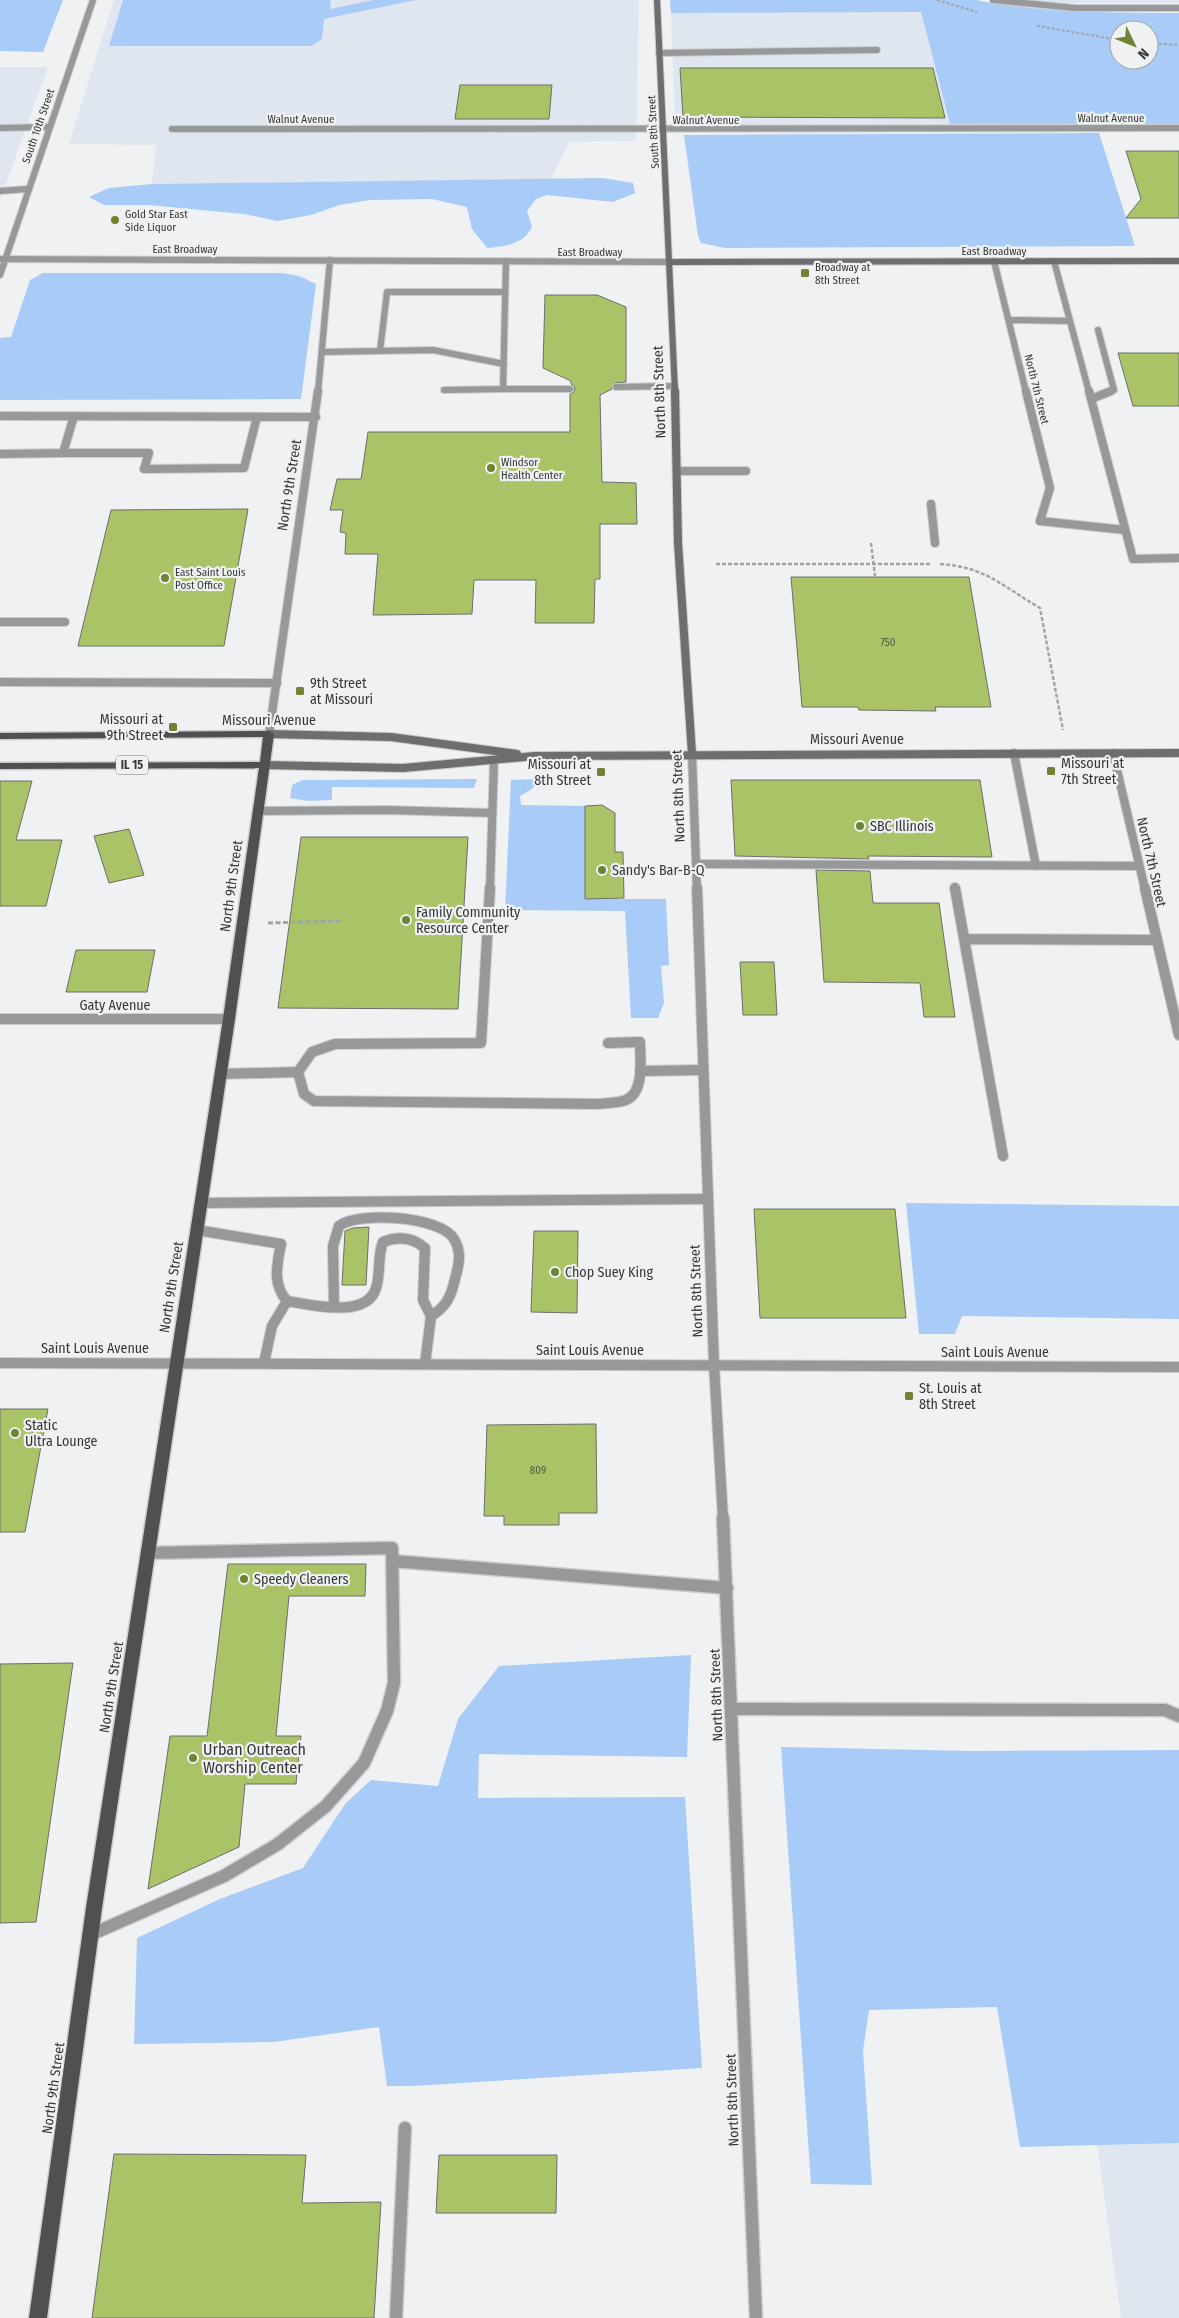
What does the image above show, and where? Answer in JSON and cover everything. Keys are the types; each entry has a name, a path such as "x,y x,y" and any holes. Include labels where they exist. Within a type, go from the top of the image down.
{"main road":[{"name":"South 8th Street","path":"657,0 670,262"},
{"name":"East Broadway","path":"670,262 1179,262"},
{"name":"North 8th Street","path":"670,262 678,543 692,754"},
{"name":"Missouri Avenue","path":"0,736 269,734 391,737 536,756"},
{"name":"North 9th Street","path":"38,2318 90,1935 229,1020 269,734"},
{"name":"Missouri Avenue","path":"0,766 264,765 403,768 536,756 1179,753"}],"street":[{"name":"South 10th Street","path":"0,275 3,259 93,0"},
{"path":"993,0 1074,8 1179,8"},
{"path":"659,54 877,50"},
{"path":"0,128 48,127"},
{"name":"Walnut Avenue","path":"172,129 1179,128"},
{"path":"0,191 28,189"},
{"name":"East Broadway","path":"3,259 670,262"},
{"name":"North 9th Street","path":"269,734 316,417 330,260"},
{"path":"503,390 506,261"},
{"name":"North 7th Street","path":"994,261 1050,488 1040,521 1091,528 1125,530"},
{"path":"1054,261 1133,559 1179,558"},
{"path":"380,351 387,292 505,292"},
{"path":"1009,320 1070,321"},
{"path":"1091,398 1114,390 1098,330"},
{"path":"322,352 432,350 504,364"},
{"path":"616,387 675,386"},
{"path":"444,390 570,388"},
{"path":"0,416 316,417"},
{"path":"63,453 74,416"},
{"path":"0,454 149,453 144,469 244,468 257,417"},
{"path":"677,471 746,471"},
{"path":"931,504 935,543"},
{"path":"0,622 65,622"},
{"path":"0,682 277,682"},
{"path":"1014,753 1036,866"},
{"name":"North 7th Street","path":"1113,753 1179,1035"},
{"name":"North 8th Street","path":"692,754 707,1199 714,1365 727,1588 756,2318"},
{"path":"494,760 481,1042 335,1044 318,1047 307,1058 298,1072 303,1095 307,1099 314,1101 600,1104 626,1100 637,1091 640,1071 640,1042 608,1043"},
{"path":"257,811 387,810 492,812"},
{"path":"696,864 1139,866"},
{"path":"955,888 1003,1156"},
{"path":"964,939 1157,940"},
{"name":"Gaty Avenue","path":"0,1019 229,1020"},
{"path":"640,1071 703,1070"},
{"path":"220,1074 298,1072"},
{"path":"201,1202 707,1199"},
{"path":"334,1307 333,1252 336,1229 344,1221 352,1219 422,1221 438,1225 449,1231 460,1250 451,1299 444,1308 431,1316"},
{"path":"197,1230 281,1244 276,1286 287,1301 351,1308 364,1304 373,1298 377,1289 380,1249 383,1242 390,1239 409,1238 419,1242 425,1248 422,1300 431,1316 425,1364"},
{"path":"264,1364 272,1326 287,1301"},
{"name":"Saint Louis Avenue","path":"0,1363 1179,1367"},
{"path":"90,1935 224,1876 278,1844 326,1806 364,1763 387,1711 394,1684 392,1548 147,1553"},
{"path":"393,1561 727,1588"},
{"path":"731,1709 1165,1710 1179,1716"},
{"path":"396,2318 404,2128"}],"path":[{"path":"1159,44 1179,45"},
{"path":"871,543 876,576"},
{"path":"716,564 955,564 975,567 991,574 1013,592 1040,608 1063,730"},
{"path":"268,923 342,921"}],"shaded area":[{"path":"0,0 63,0 43,52 0,51"},
{"path":"114,0 639,0 636,141 569,142 551,179 152,184 156,145 69,144"},
{"path":"123,0 331,0 330,9 373,0 416,0 324,19 322,39 312,46 109,46"},
{"path":"670,0 976,0 1052,10 1179,13 1179,124 950,124 921,12 671,13"},
{"path":"1029,0 1179,0 1179,3 1048,3"},
{"path":"921,12 950,124 675,125 671,13"},
{"path":"0,67 48,67 0,200"},
{"path":"1099,133 1135,246 725,248 701,243 698,236 684,135"},
{"path":"603,178 633,183 635,193 613,202 547,195 536,199 527,211 532,227 524,238 513,244 487,248 472,229 467,207 432,199 370,200 339,205 311,215 277,221 244,214 148,205 104,205 89,197 109,188 152,184"},
{"path":"43,273 282,273 299,276 316,284 301,399 0,400 0,338 11,337 30,280"},
{"path":"477,779 474,788 332,787 332,800 308,801 290,798 292,785 302,780"},
{"path":"539,779 532,789 520,796 521,805 585,806 585,899 666,899 669,965 661,966 664,1003 658,1018 631,1018 625,911 505,910 511,780"},
{"path":"906,1203 1179,1206 1179,1319 962,1316 955,1334 919,1334"},
{"path":"691,1655 687,1757 479,1754 478,1798 685,1797 702,2068 387,2086 379,2027 274,2042 134,2044 137,1938 220,1899 303,1868 345,1804 371,1780 438,1786 458,1719 499,1666"},
{"path":"781,1747 973,1751 1179,1750 1179,2143 1020,2147 997,2007 869,2010 863,2051 872,2185 811,2184"},
{"path":"1179,2143 1179,2318 1121,2318 1097,2144"}],"building":[{"path":"680,68 933,68 945,118 683,117"},
{"path":"460,85 552,85 549,119 455,119"},
{"path":"1126,151 1179,151 1179,218 1126,218 1141,199"},
{"name":"Windsor Health Center","path":"545,295 597,295 626,307 626,382 614,383 612,389 600,395 602,482 636,483 637,524 600,524 600,579 595,579 594,623 535,623 536,580 474,580 472,614 373,615 378,554 345,554 346,533 340,532 343,510 330,510 337,479 361,479 368,432 570,432 570,394 574,392 575,387 571,384 571,381 543,368"},
{"path":"1118,353 1179,353 1179,406 1133,406"},
{"name":"East Saint Louis Post Office","path":"248,509 224,646 78,646 111,510"},
{"path":"791,577 969,577 991,707 935,707 936,711 859,710 858,707 802,707"},
{"name":"SBC Illinois","path":"731,780 980,780 992,857 868,856 869,859 735,856"},
{"path":"0,781 32,781 16,840 62,840 46,906 0,906"},
{"path":"602,805 615,813 615,852 623,852 624,898 585,899 585,806"},
{"path":"129,829 144,875 109,883 94,836"},
{"name":"Family Community Resource Center","path":"301,837 468,837 458,1009 278,1008"},
{"path":"816,870 870,871 873,903 939,903 955,1017 924,1017 920,983 824,982"},
{"path":"76,950 155,950 147,992 66,992"},
{"path":"740,962 774,962 777,1015 743,1015"},
{"path":"754,1209 895,1209 906,1318 760,1318"},
{"path":"369,1227 366,1285 342,1285 345,1231 353,1228"},
{"name":"Chop Suey King","path":"534,1231 578,1231 577,1313 531,1312"},
{"path":"0,1409 48,1409 25,1532 0,1532"},
{"path":"596,1424 597,1513 559,1513 559,1525 504,1525 504,1516 484,1516 487,1425"},
{"path":"228,1564 366,1564 365,1596 289,1596 276,1736 301,1736 296,1784 245,1784 239,1847 148,1889 170,1736 207,1736"},
{"path":"73,1663 36,1922 0,1923 0,1664"},
{"path":"114,2154 306,2155 302,2203 381,2202 374,2318 92,2318"},
{"path":"439,2155 557,2155 556,2213 436,2213"}],"place":[{"name":"Gold Star East Side Liquor","path":"115,220"},
{"name":"Broadway at 8th Street","path":"805,273"},
{"name":"Windsor Health Center","path":"491,468"},
{"name":"East Saint Louis Post Office","path":"165,578"},
{"name":"9th Street at Missouri","path":"300,691"},
{"name":"Missouri at 9th Street","path":"173,727"},
{"name":"Missouri at 7th Street","path":"1051,771"},
{"name":"Missouri at 8th Street","path":"601,772"},
{"name":"SBC Illinois","path":"860,826"},
{"name":"Sandy's Bar-B-Q","path":"602,870"},
{"name":"Family Community Resource Center","path":"406,920"},
{"name":"Chop Suey King","path":"555,1272"},
{"name":"St. Louis at 8th Street","path":"909,1396"},
{"name":"Static Ultra Lounge","path":"15,1433"},
{"name":"Speedy Cleaners","path":"244,1579"},
{"name":"Urban Outreach Worship Center","path":"193,1758"}]}
